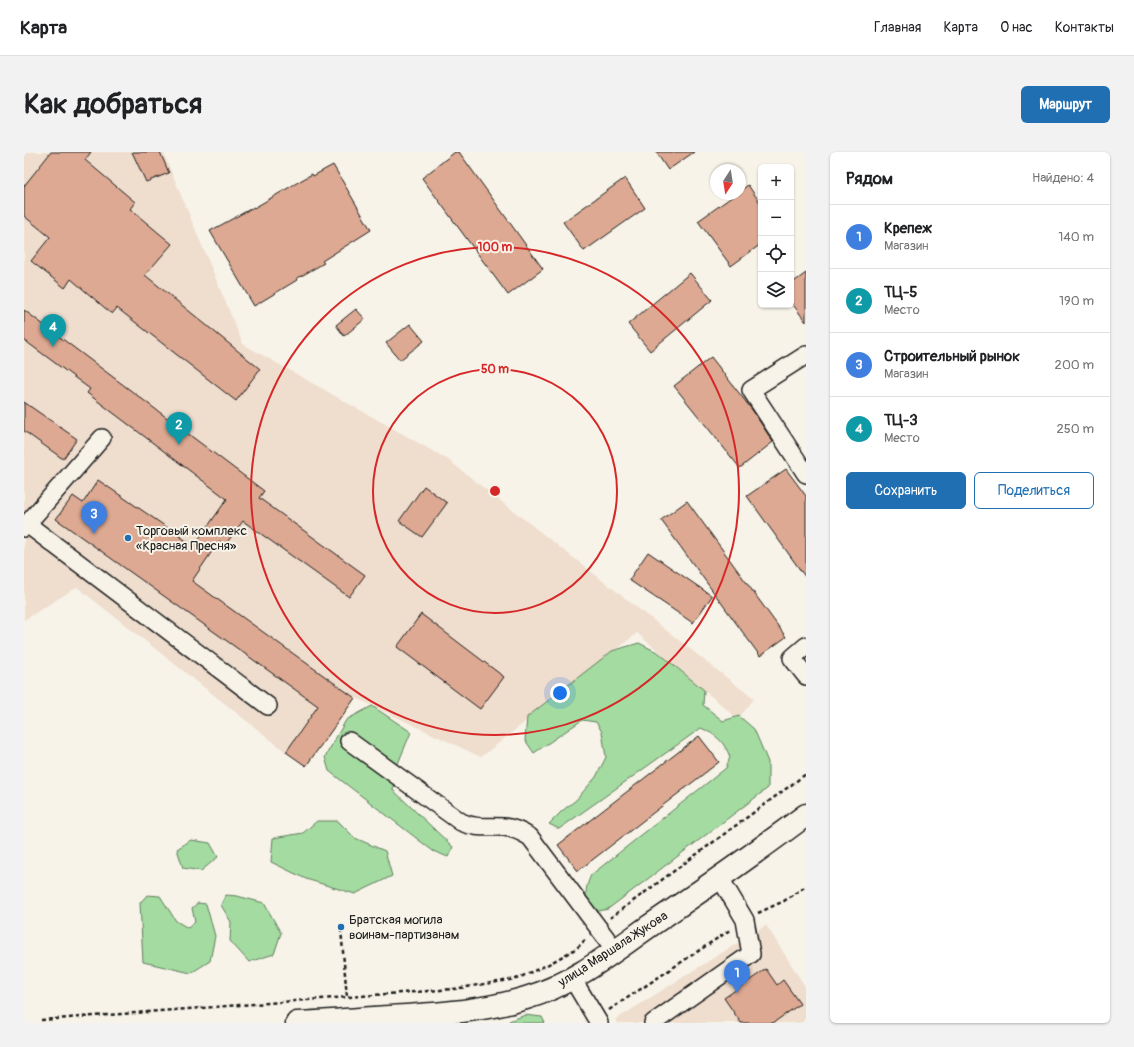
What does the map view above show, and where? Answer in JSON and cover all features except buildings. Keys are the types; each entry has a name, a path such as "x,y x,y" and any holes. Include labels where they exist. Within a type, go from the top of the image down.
{"main road":[{"name":"улица Маршала Жукова","path":"297,1023 444,1013 477,1009 527,998 572,978 616,950 720,878 806,815"}],"street":[{"path":"804,468 751,390 806,355"},
{"path":"102,438 26,526 268,706"},
{"path":"806,646 792,658 806,676"},
{"path":"349,740 468,826 503,827 515,829 530,838 616,950"},
{"path":"653,1023 751,954 745,920 720,878"},
{"path":"572,978 598,1021"}],"path":[{"path":"41,1020 454,989 516,979 547,965 577,948 598,927 806,774"},
{"path":"598,1021 745,920 784,901 806,886"},
{"path":"341,929 347,997"},
{"path":"77,1018 77,1023"}],"shaded area":[{"path":"24,152 163,152 243,344 447,459 754,699 738,719 637,633 481,757 356,698 306,766 286,752 77,587 24,620"},
{"path":"766,925 806,988 806,1021 802,1023 617,1023 615,1020"}],"green space":[{"path":"639,643 659,653 704,690 703,705 723,721 739,716 754,729 768,762 768,788 608,909 594,912 588,902 586,894 587,885 591,875 726,768 730,757 725,747 719,740 711,733 701,728 559,829 549,824 576,800 596,777 606,757 602,732 596,722 582,720 534,753 525,740 527,717 612,651"},
{"path":"372,706 411,732 397,766 393,790 453,847 448,857 433,851 329,771 325,757 346,720"},
{"path":"317,821 338,821 355,838 385,851 392,876 355,894 306,879 271,862 273,838 303,833"},
{"path":"191,840 210,843 218,857 201,871 183,868 177,849"},
{"path":"147,895 160,896 176,921 188,928 195,922 192,908 198,903 206,904 215,936 210,961 191,973 143,962 140,903"},
{"path":"226,895 237,896 264,903 281,933 274,954 249,962 230,941 231,922 221,905"},
{"path":"525,1015 542,1017 545,1023 509,1023 509,1021"}],"place":[{"name":"ТЦ-3","path":"53,347"},
{"name":"ТЦ-5","path":"179,445"},
{"name":"Строительный рынок","path":"94,534"},
{"name":"Торговый комплекс «Красная Пресня»","path":"128,538"},
{"name":"Братская могила воинам-партизанам","path":"341,927"},
{"name":"Крепеж","path":"737,993"}]}
